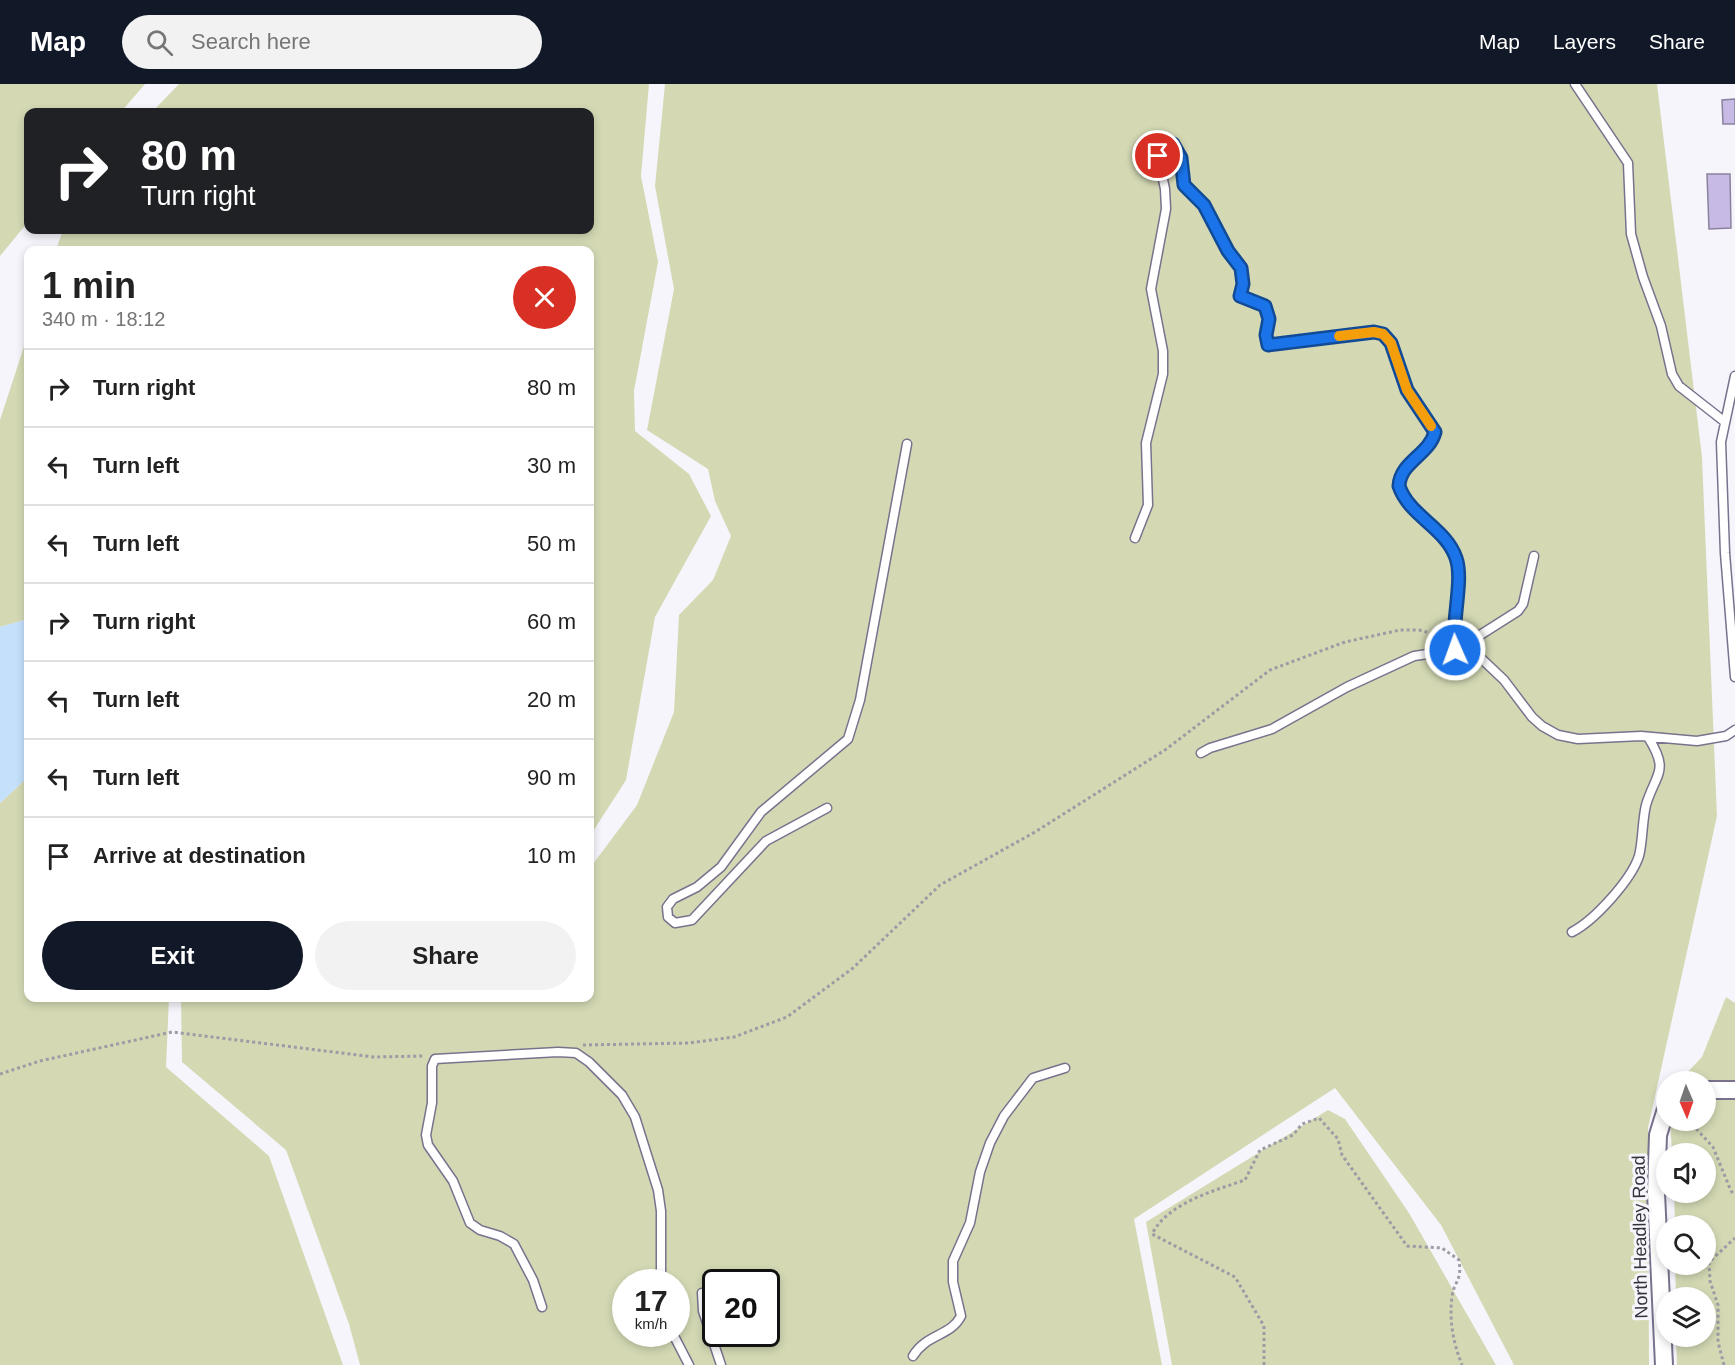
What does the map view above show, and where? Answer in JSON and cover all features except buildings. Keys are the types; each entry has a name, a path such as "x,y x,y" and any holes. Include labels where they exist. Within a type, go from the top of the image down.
{"street":[{"path":"1716,1090 1735,1090"},
{"name":"North Headley Road","path":"1659,1131 1656,1193 1664,1365"}],"lane":[{"path":"1575,84 1628,163 1628,217 1631,234 1643,277 1661,326 1672,374 1679,386 1725,422"},
{"path":"1135,538 1148,506 1146,443 1163,374 1162,351 1151,288 1166,210 1165,189 1158,156 1161,144 1166,143 1178,149 1184,185 1204,205 1228,251 1241,268 1243,284 1240,296 1265,306 1268,312 1268,345 1374,332 1383,334 1391,343 1407,390 1435,432 1432,443 1404,470 1399,486 1407,503 1442,536 1457,560 1455,650 1414,656 1347,687 1272,729 1210,748 1201,753"},
{"path":"1735,376 1721,442 1725,553 1735,677"},
{"path":"827,808 766,841 692,920 675,923 668,916 668,906 673,899 702,883 720,867 761,812 848,739 860,700 907,444"},
{"path":"1534,556 1523,604 1518,611 1466,644 1487,661 1525,710 1550,730 1578,739 1648,737 1710,740 1726,736 1735,730"},
{"path":"1572,932 1593,917 1635,866 1646,806 1661,767 1656,749 1648,737"},
{"path":"542,1307 533,1280 514,1244 500,1236 480,1230 470,1223 453,1181 428,1145 426,1136 432,1103 432,1066 435,1059 558,1052 576,1053 589,1062 622,1095 635,1117 652,1165 661,1211 661,1269"},
{"path":"913,1356 928,1339 955,1328 962,1316 953,1282 953,1261 970,1223 980,1172 1004,1116 1033,1078 1065,1068"},
{"path":"680,1347 689,1365"},
{"path":"715,1347 721,1365"}],"path":[{"path":"582,1045 689,1043 734,1037 787,1017 853,969 940,885 1035,832 1165,750 1270,670 1345,642 1400,630 1419,630 1454,640"},
{"path":"0,1074 40,1061 172,1032 374,1057 429,1056"},
{"path":"1264,1365 1264,1326 1235,1277 1152,1234 1159,1220 1204,1194 1245,1180 1260,1150 1293,1136 1302,1124 1319,1118 1338,1139 1342,1155 1407,1246 1442,1248 1459,1260 1462,1276 1452,1292 1450,1322 1462,1365"},
{"path":"1698,1131 1713,1147 1731,1191 1735,1195"},
{"path":"1724,1365 1718,1342 1718,1305 1710,1281 1709,1262 1735,1238"}],"green space":[{"path":"0,84 145,84 124,108 24,108 24,227 0,256"},
{"path":"179,84 649,84 641,176 658,262 634,391 635,431 689,474 711,516 655,617 626,780 594,830 594,246 57,246 62,234 594,234 594,108 156,108"},
{"path":"665,84 1657,84 1702,457 1717,816 1661,1071 1656,1071 1656,1092 1648,1128 1649,1365 1514,1365 1441,1225 1335,1088 1134,1219 1162,1365 360,1365 349,1324 286,1150 182,1062 181,1002 594,1002 594,863 637,805 674,712 679,615 713,580 731,536 715,501 708,469 647,430 674,289 655,186"},
{"path":"24,346 24,620 0,627 0,420"},
{"path":"24,781 24,1002 169,1002 166,1067 269,1156 343,1365 0,1365 0,803"},
{"path":"1726,997 1735,1003 1735,1365 1677,1365 1676,1347 1716,1347 1716,1287 1676,1287 1675,1275 1716,1275 1716,1215 1675,1215 1674,1203 1716,1203 1716,1143 1671,1143 1671,1131 1716,1131 1716,1071 1689,1071 1702,1057"},
{"path":"1328,1110 1345,1119 1409,1213 1496,1365 1172,1365 1146,1222"}],"water":[{"path":"24,620 24,781 0,803 0,627"}],"slow traffic":[{"path":"1339,336 1374,332 1383,334 1391,343 1407,390 1431,426"}],"route":[{"path":"1158,156 1161,144 1173,144 1178,149 1182,166 1180,177 1184,185 1204,205 1228,251 1241,268 1240,275 1243,284 1240,296 1265,306 1268,312 1269,328 1266,335 1268,345 1374,332 1383,334 1391,343 1407,390 1435,432 1432,443 1404,470 1399,479 1399,486 1407,503 1442,536 1454,551 1458,576 1453,632 1455,650"}]}
